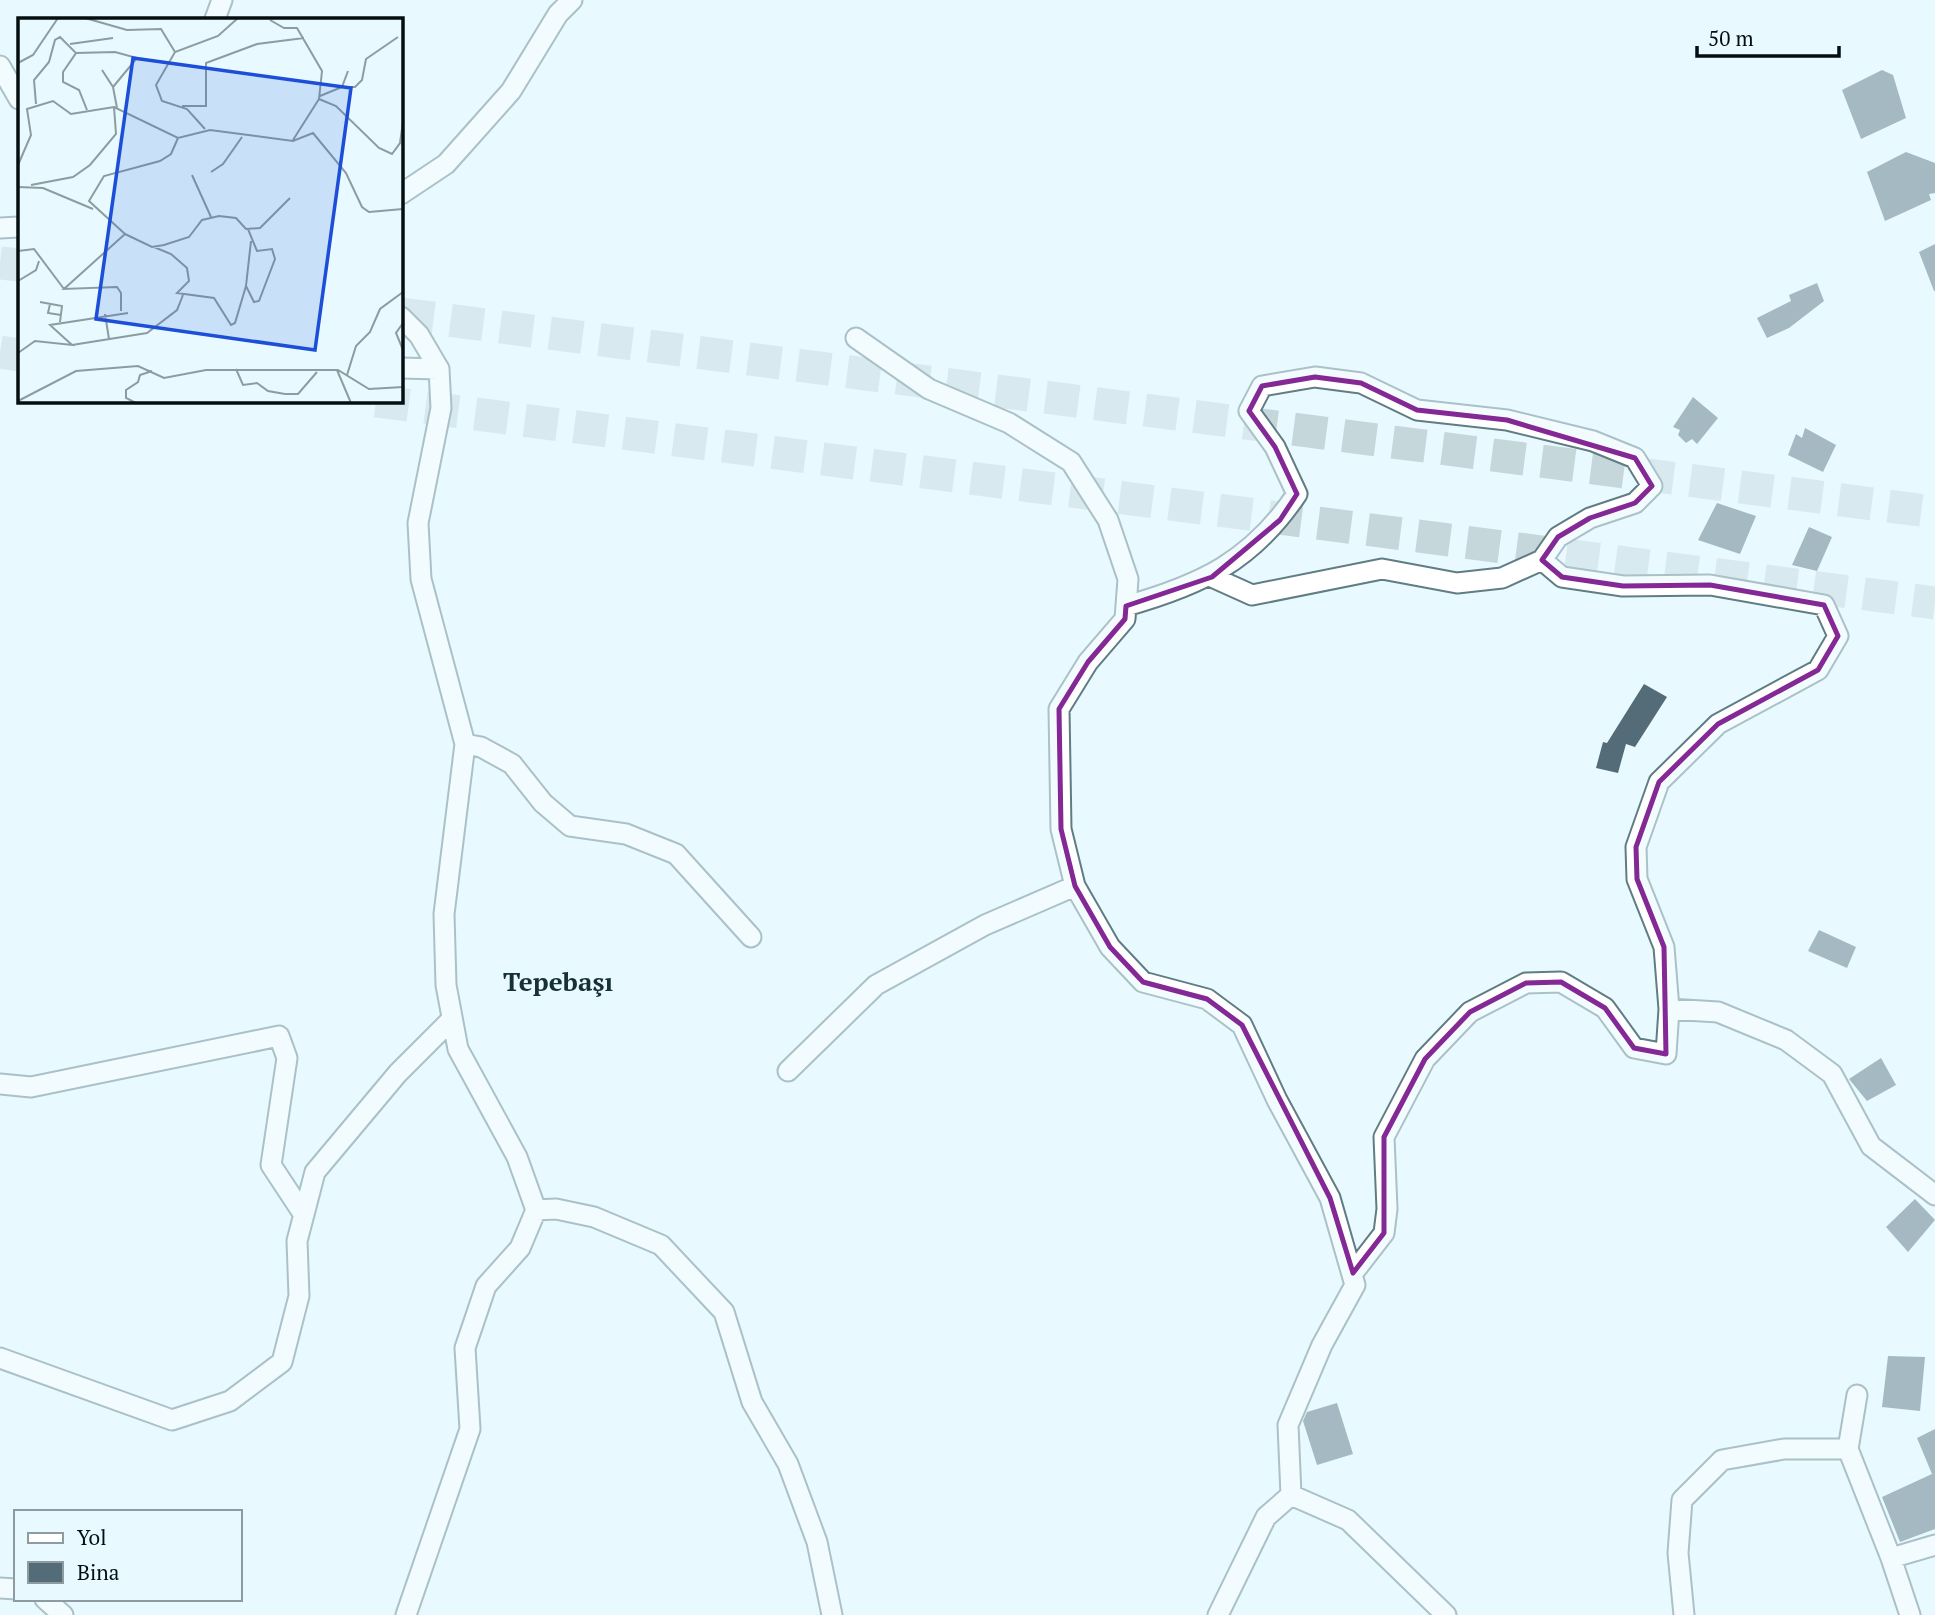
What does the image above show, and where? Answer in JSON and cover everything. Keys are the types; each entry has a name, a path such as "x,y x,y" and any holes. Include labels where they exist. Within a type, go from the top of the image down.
{"street":[{"path":"215,18 222,0"},
{"path":"402,193 446,164 511,91 558,14 572,0"},
{"path":"0,64 18,97"},
{"path":"0,228 18,227"},
{"path":"402,318 419,335 439,369 441,408 418,523 421,579 465,744 444,914 446,985 458,1049 517,1157 536,1210 520,1248 486,1286 465,1348 470,1429 405,1615"},
{"path":"856,338 929,389 1009,424 1071,462 1108,520 1128,579 1125,619 1088,662 1059,709 1061,829 1075,886 1111,947 1143,982 1207,999 1242,1025 1277,1100 1329,1198 1353,1273 1354,1285 1322,1345 1288,1425 1291,1495"},
{"path":"402,368 439,369"},
{"path":"1126,606 1179,591 1212,577 1280,520 1297,494 1275,447 1249,411 1262,386 1315,377 1361,383 1417,410 1507,420 1592,441 1635,458 1652,486 1635,503 1590,518 1558,537 1542,560 1502,579 1457,583 1382,569 1252,595 1212,577"},
{"path":"1353,1273 1384,1233 1387,1209 1384,1137 1425,1059 1470,1012 1526,983 1561,982 1605,1008 1634,1048 1666,1054 1669,1009 1664,947 1637,880 1636,847 1659,782 1718,724 1818,670 1838,636 1824,605 1710,585 1623,586 1562,577 1542,560"},
{"path":"465,744 481,747 512,764 543,803 570,826 626,834 676,854 751,937"},
{"path":"788,1071 876,985 985,925 1075,886"},
{"path":"1669,1009 1718,1012 1786,1040 1832,1074 1871,1146 1935,1195"},
{"path":"0,1358 172,1420 230,1401 282,1362 299,1296 297,1241 315,1172 398,1073 452,1019"},
{"path":"0,1084 31,1087 279,1036 287,1058 271,1165 304,1215"},
{"path":"536,1210 556,1209 594,1217 661,1245 724,1312 752,1402 788,1464 817,1542 832,1615"},
{"path":"1857,1395 1848,1449 1891,1558 1910,1615"},
{"path":"1684,1615 1678,1553 1682,1500 1722,1460 1784,1449 1848,1449"},
{"path":"1219,1615 1266,1517 1291,1495"},
{"path":"1291,1495 1348,1520 1446,1615"},
{"path":"1891,1558 1935,1545"},
{"path":"47,1601 63,1615"}],"highlighted area":[{"path":"1315,377 1361,383 1417,410 1507,420 1635,458 1652,486 1635,503 1590,518 1558,537 1542,560 1562,577 1623,586 1710,585 1824,605 1838,636 1818,670 1718,724 1659,782 1636,847 1637,879 1664,947 1666,1054 1634,1048 1605,1008 1561,982 1526,983 1470,1012 1425,1059 1384,1137 1384,1233 1353,1273 1330,1198 1242,1025 1207,999 1143,982 1110,947 1075,886 1061,829 1059,709 1088,662 1125,619 1126,606 1212,577 1280,520 1297,494 1275,447 1249,411 1262,386"}],"building":[{"path":"1882,70 1893,75 1906,118 1861,139 1842,90"},
{"path":"1906,152 1935,163 1935,193 1929,194 1931,200 1885,221 1867,172"},
{"path":"1935,244 1935,291 1934,291 1919,252"},
{"path":"1817,283 1824,301 1789,328 1767,338 1757,318 1791,301 1789,295"},
{"path":"1693,397 1718,418 1697,444 1692,439 1686,443 1678,435 1680,430 1673,427"},
{"path":"1805,428 1836,445 1823,472 1788,455 1796,434 1802,438"},
{"path":"1717,503 1756,516 1740,554 1698,540"},
{"path":"1809,527 1832,537 1817,571 1792,565"},
{"path":"1644,684 1667,697 1635,747 1626,744 1618,773 1596,768 1603,742 1607,743"},
{"path":"1819,930 1856,947 1847,968 1808,951"},
{"path":"1881,1058 1896,1085 1867,1101 1849,1079"},
{"path":"1915,1199 1935,1220 1908,1252 1886,1227"},
{"path":"1888,1356 1925,1357 1920,1411 1882,1407"},
{"path":"1337,1403 1353,1454 1317,1465 1303,1421 1307,1412"},
{"path":"1935,1429 1935,1529 1900,1542 1882,1497 1932,1474 1917,1438"}],"tunnel":[{"path":"0,263 18,265"},
{"path":"402,314 1935,512"},
{"path":"0,352 18,355"},
{"path":"384,402 1935,603"}],"district":[{"name":"Tepebaşı","path":"558,982"}]}
